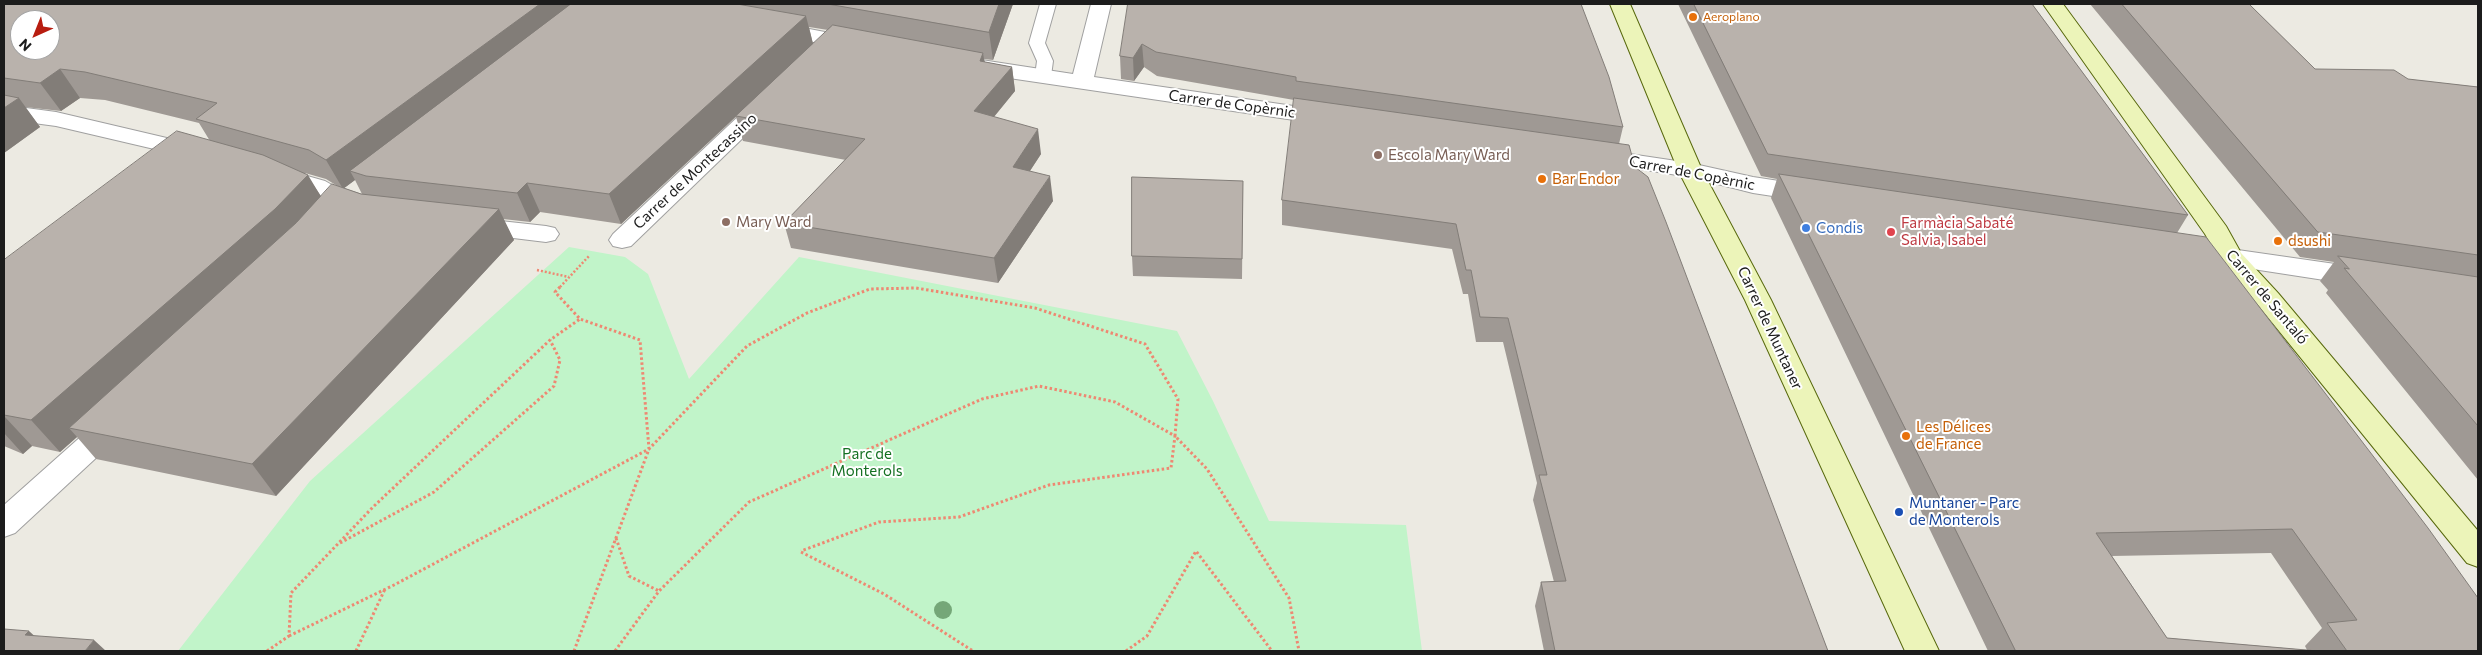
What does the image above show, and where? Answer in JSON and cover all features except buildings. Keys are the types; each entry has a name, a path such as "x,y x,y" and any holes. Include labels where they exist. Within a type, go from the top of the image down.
{"street":[{"path":"1082,82 1101,4"},
{"name":"Carrer de Muntaner","path":"1620,4 1690,170 1716,216 1758,300 1922,651"},
{"name":"Carrer de Santaló","path":"2053,4 2217,232 2231,258 2268,298 2478,554"},
{"path":"758,25 877,48"},
{"path":"812,60 834,39"},
{"name":"Carrer de Copèrnic","path":"955,62 1348,120"},
{"name":"Carrer de Montecassino","path":"614,239 784,86"},
{"path":"4,112 56,118 221,159"},
{"name":"Carrer de Copèrnic","path":"1573,153 1690,170 1753,185 1831,197"},
{"path":"259,170 354,195 379,215"},
{"path":"324,225 354,195"},
{"path":"452,223 546,234"},
{"path":"2188,251 2382,280"},
{"path":"4,524 134,406"}],"lane":[{"path":"1043,76 1045,61 1037,43 1048,4"}],"path":[{"path":"574,651 649,449 640,340 580,319 555,292 614,239"},
{"path":"267,651 288,636 385,589 649,449 747,346 807,313 870,289 916,288 1035,308 1145,344 1178,399 1172,468 1049,485 959,516 879,522 801,551 884,594 973,651"},
{"path":"288,636 291,593 373,507 550,340 580,319"},
{"path":"336,546 434,492 554,386 560,360 550,340"},
{"path":"615,651 659,591 748,502 982,399 1039,386 1115,402 1175,436 1207,469 1289,598 1299,651"},
{"path":"616,537 629,576 659,591"},
{"path":"1126,651 1147,636 1196,551 1272,651"},
{"path":"356,651 385,589"}],"green space":[{"name":"Parc de Monterols","path":"569,247 625,257 648,274 689,379 799,257 1177,331 1213,401 1269,521 1406,525 1422,651 178,651 310,481"}],"place":[{"name":"Aeroplano","path":"1693,17"},
{"name":"Escola Mary Ward","path":"1378,155"},
{"name":"Bar Endor","path":"1542,179"},
{"name":"Mary Ward","path":"726,222"},
{"name":"Condis","path":"1806,228"},
{"name":"Farmàcia Sabaté Salvia, Isabel","path":"1891,232"},
{"name":"dsushi","path":"2278,241"},
{"name":"Les Délices de France","path":"1906,436"},
{"name":"Muntaner - Parc de Monterols","path":"1899,512"}]}
